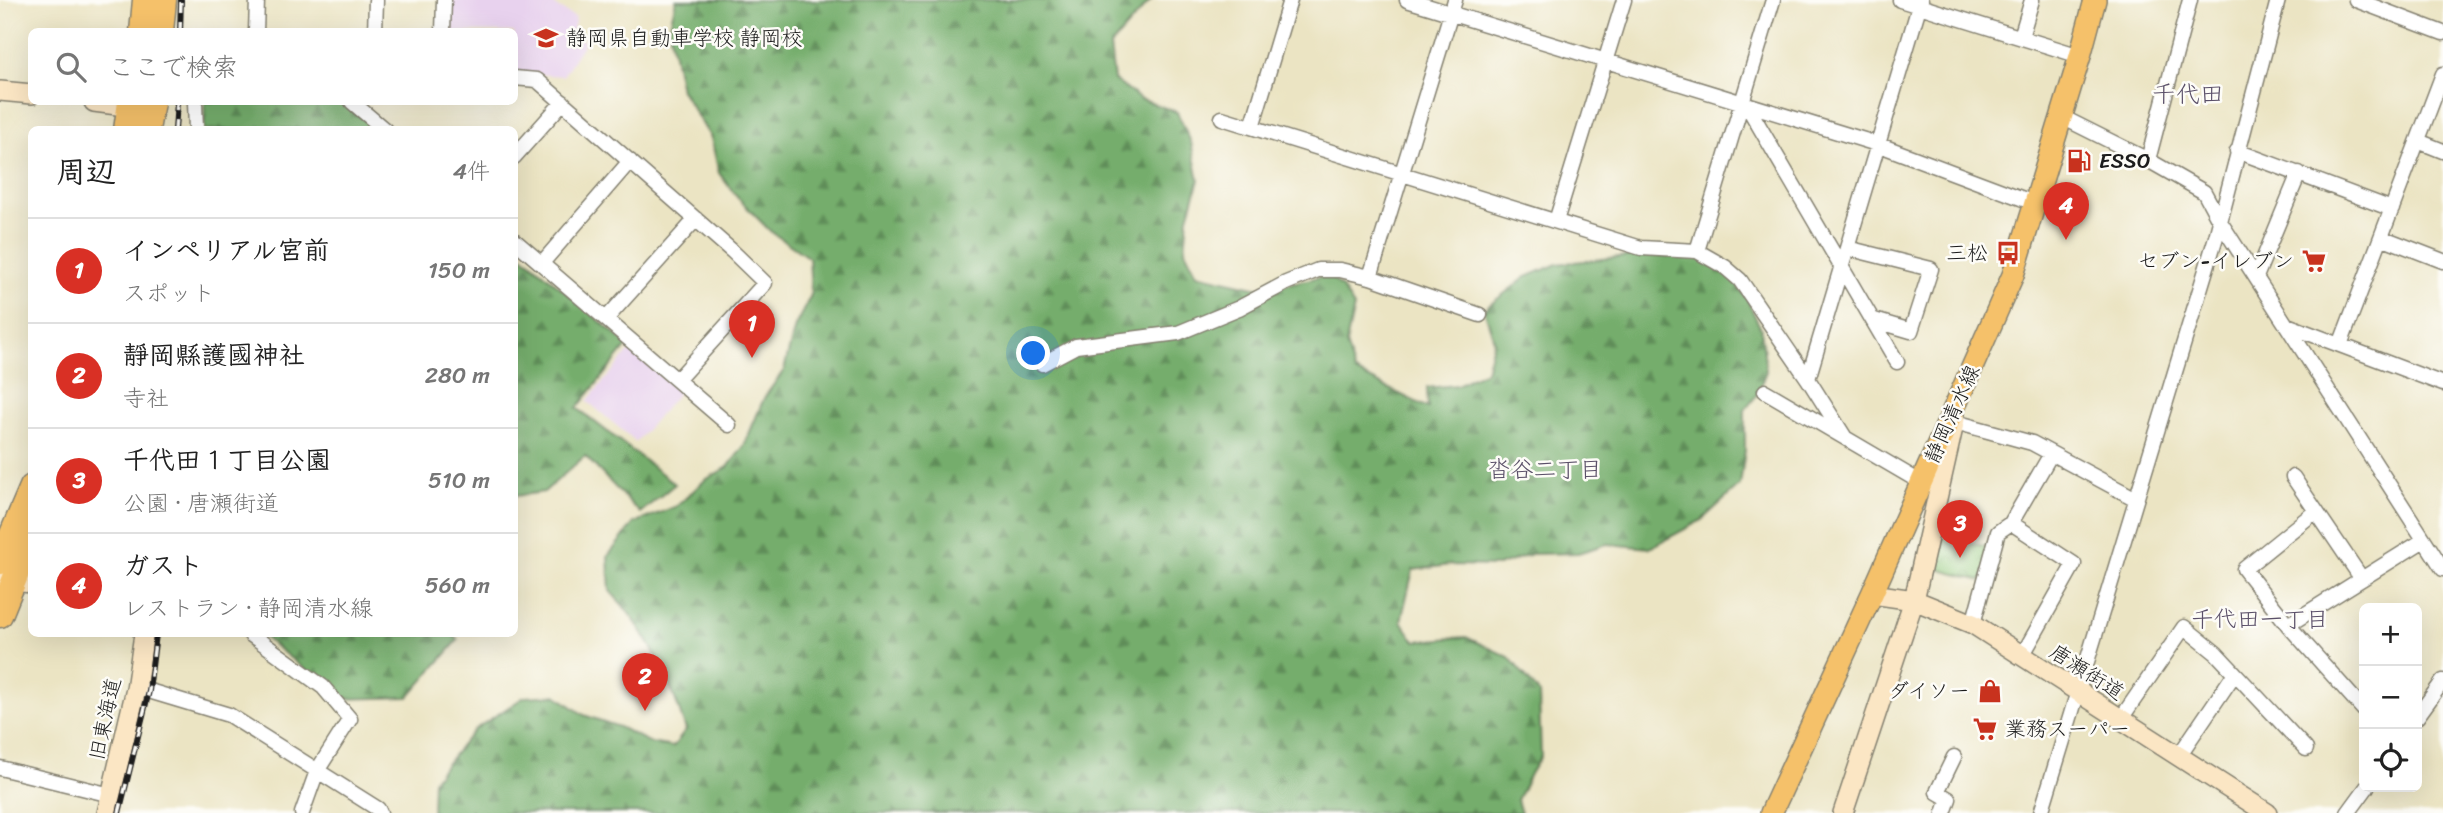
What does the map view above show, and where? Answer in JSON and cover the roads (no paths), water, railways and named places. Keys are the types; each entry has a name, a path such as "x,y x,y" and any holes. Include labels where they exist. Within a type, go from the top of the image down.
{"highway":[{"path":"142,28 145,0"},
{"path":"161,28 163,0"},
{"path":"0,615 12,577 28,505"},
{"path":"12,577 28,544"}],"main road":[{"name":"静岡清水線","path":"1771,813 1955,415 2013,275 2095,0"}],"street":[{"path":"375,28 376,0"},
{"path":"443,28 444,0"},
{"path":"1252,127 1290,0"},
{"path":"1407,0 1453,7 1605,61 1877,144 2035,203"},
{"path":"1556,221 1624,0"},
{"path":"1697,251 1773,0"},
{"path":"1900,0 1920,3 2080,55"},
{"path":"2021,37 2032,0"},
{"path":"2148,160 2190,0"},
{"path":"2040,813 2216,237 2278,0"},
{"path":"2356,0 2443,33"},
{"path":"1808,379 1920,3"},
{"path":"256,28 257,4"},
{"path":"257,4 260,19 267,28"},
{"path":"1370,277 1453,7"},
{"path":"2340,345 2443,74"},
{"path":"518,78 537,80 765,283 677,380"},
{"path":"0,91 28,94"},
{"path":"518,153 563,102"},
{"path":"1744,102 1898,362"},
{"path":"106,105 139,113"},
{"path":"195,105 196,126"},
{"path":"356,105 380,126"},
{"path":"2062,117 2148,160 2204,192 2219,220 2443,569"},
{"path":"1222,118 1641,248 1697,251 1726,267 1740,280 1844,436"},
{"path":"2418,141 2443,151"},
{"path":"2237,151 2392,209"},
{"path":"542,263 630,161"},
{"path":"2256,277 2299,173"},
{"path":"607,319 696,219"},
{"path":"2381,237 2443,261"},
{"path":"518,243 729,425"},
{"path":"1847,248 1931,270 1911,331 1874,320"},
{"path":"1042,364 1076,346 1178,333 1239,308 1286,283 1318,270 1340,270 1370,277 1480,315"},
{"path":"2287,325 2443,384"},
{"path":"1765,391 1922,483"},
{"path":"1843,813 1914,600 1955,415 2032,443 2136,499"},
{"path":"1973,624 1998,532 2011,523 2051,454"},
{"path":"2293,477 2362,579"},
{"path":"2316,511 2244,569 2288,625 2359,704"},
{"path":"2011,523 2074,564 2022,656"},
{"path":"2288,625 2424,540"},
{"name":"唐瀬街道","path":"1872,594 1914,600 1973,624 2267,813"},
{"path":"2120,720 2184,627 2235,673 2306,749"},
{"name":"旧東海道","path":"109,804 136,689 144,637"},
{"path":"254,637 323,687 350,719 317,771 302,813"},
{"path":"2178,757 2235,673"},
{"path":"2422,710 2443,681"},
{"path":"136,689 229,715 378,812"},
{"path":"1944,813 1949,800 1937,792 1954,757"},
{"path":"0,768 109,804"},
{"path":"2348,813 2363,792"}],"railway":[{"path":"180,28 181,0"},
{"path":"175,126 177,105"},
{"path":"119,813 149,691 156,637"}],"place":[{"name":"静岡県自動車学校 静岡校","path":"546,38"},
{"name":"ESSO","path":"2079,161"},
{"name":"ガスト","path":"2066,240"},
{"name":"三松","path":"2008,253"},
{"name":"セブン-イレブン","path":"2314,261"},
{"name":"インペリアル宮前","path":"752,358"},
{"name":"千代田１丁目公園","path":"1960,558"},
{"name":"ダイソー","path":"1990,691"},
{"name":"靜岡縣護國神社","path":"645,711"},
{"name":"業務スーパー","path":"1985,729"}],"district":[{"name":"千代田","path":"2188,94"},
{"name":"沓谷二丁目","path":"1545,469"},
{"name":"千代田一丁目","path":"2260,619"}]}
